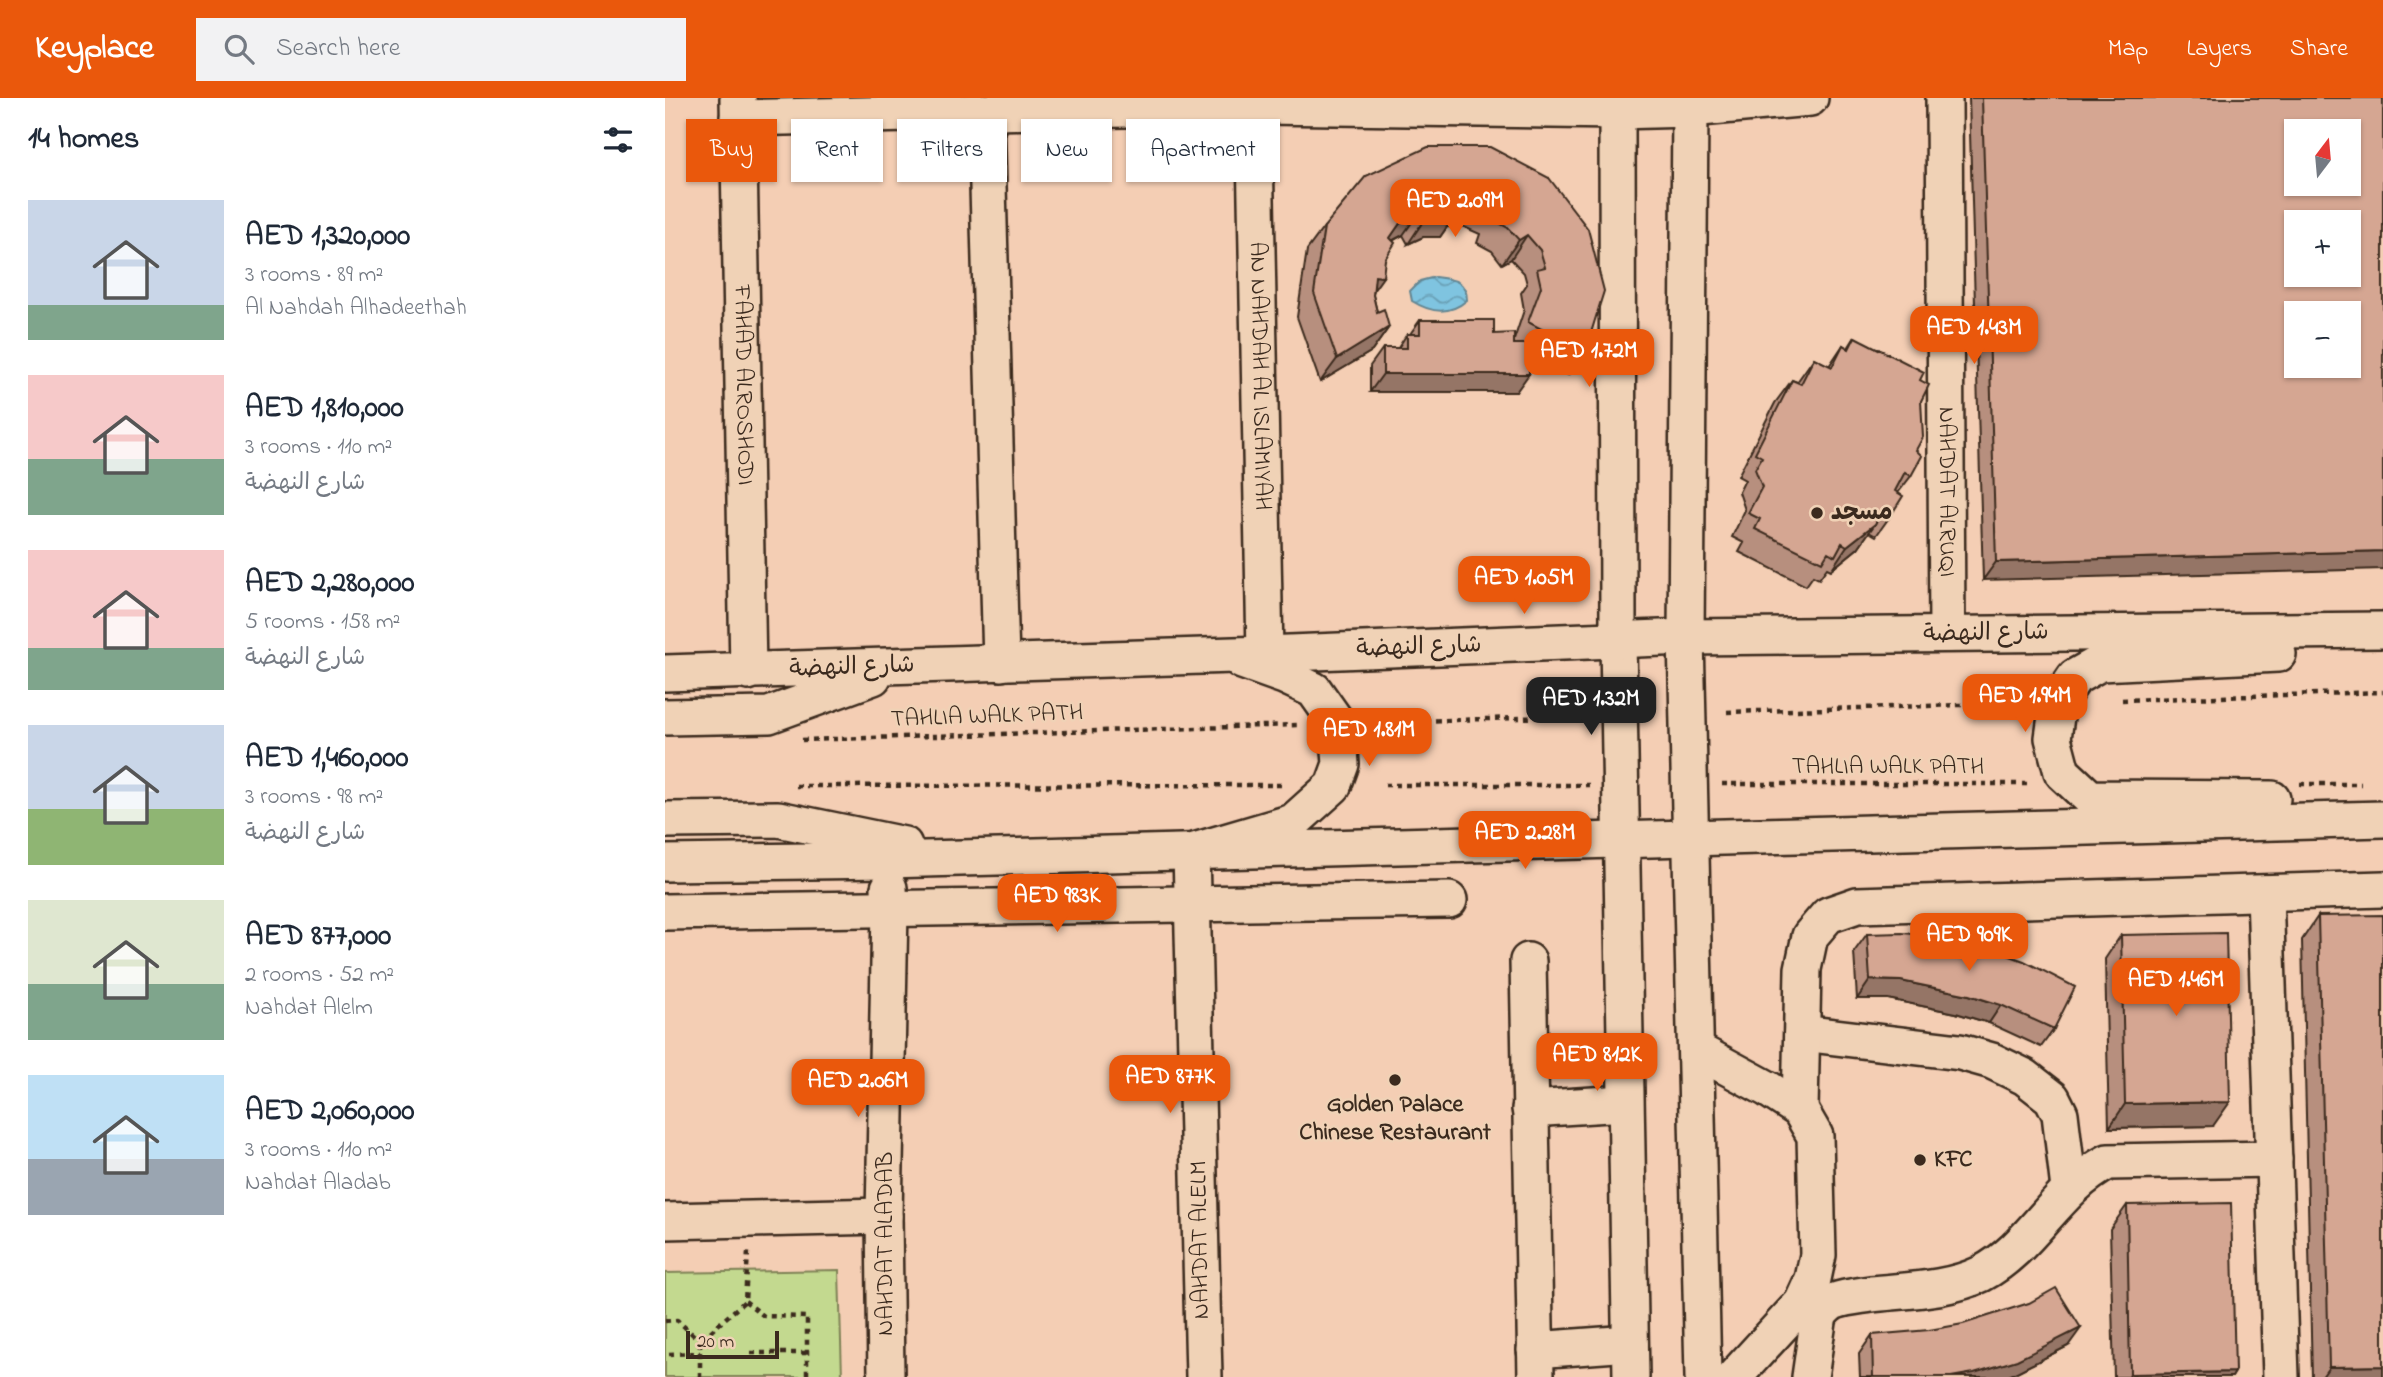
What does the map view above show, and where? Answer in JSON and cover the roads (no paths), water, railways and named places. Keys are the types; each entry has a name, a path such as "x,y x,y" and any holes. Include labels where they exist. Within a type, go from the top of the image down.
{"street":[{"path":"738,108 986,113 1255,102 1617,111 1690,109 1810,98"},
{"name":"NAHDAT ALRUQI","path":"1944,98 1947,634"},
{"name":"AN NAHDAH AL ISLAMIYAH","path":"1255,102 1265,654"},
{"name":"FAHAD ALROSHODI","path":"738,108 748,672"},
{"path":"1690,109 1686,638 1703,1377"},
{"path":"1528,961 1535,1364 1630,1360 1618,653 1617,111"},
{"path":"986,113 1001,663"},
{"name":"شارع النهضة","path":"665,673 1265,654 1618,653 1686,638 2383,630"},
{"path":"2383,648 2100,663 2075,677 2058,702 2053,738 2062,772 2090,798 2301,800 2383,808"},
{"path":"1191,852 1293,822 1333,786 1341,764 1338,724 1314,690 1227,655"},
{"path":"665,717 769,715 902,666"},
{"path":"665,820 778,819 961,858"},
{"path":"665,863 1191,852 1621,824 1691,838 2383,819"},
{"name":"NAHDAT ALELM","path":"1191,852 1204,1377"},
{"name":"NAHDAT ALADAB","path":"886,1377 884,1216 890,909 887,860"},
{"path":"1800,1110 1803,969 1810,936 1828,915 1857,905 2383,889"},
{"path":"2265,892 2281,1377"},
{"path":"665,912 1449,900"},
{"path":"1802,1032 1960,1052 1992,1061 2025,1077 2052,1098 2060,1114 2069,1189"},
{"path":"1696,1050 1768,1089 1800,1110 1815,1136 1818,1255 1811,1309 1810,1377"},
{"path":"1530,1109 1625,1103"},
{"path":"1734,1377 1811,1309 1849,1297 1954,1284 1980,1274 2003,1259 2028,1236 2069,1189 2108,1162 2274,1159"},
{"path":"665,1221 884,1216"}],"water":[{"path":"1435,277 1461,284 1467,300 1454,308 1440,311 1412,301 1410,291 1420,281"}],"place":[{"name":"مسجد","path":"1817,513"},
{"name":"Golden Palace Chinese Restaurant","path":"1395,1080"},
{"name":"KFC","path":"1920,1160"}]}
